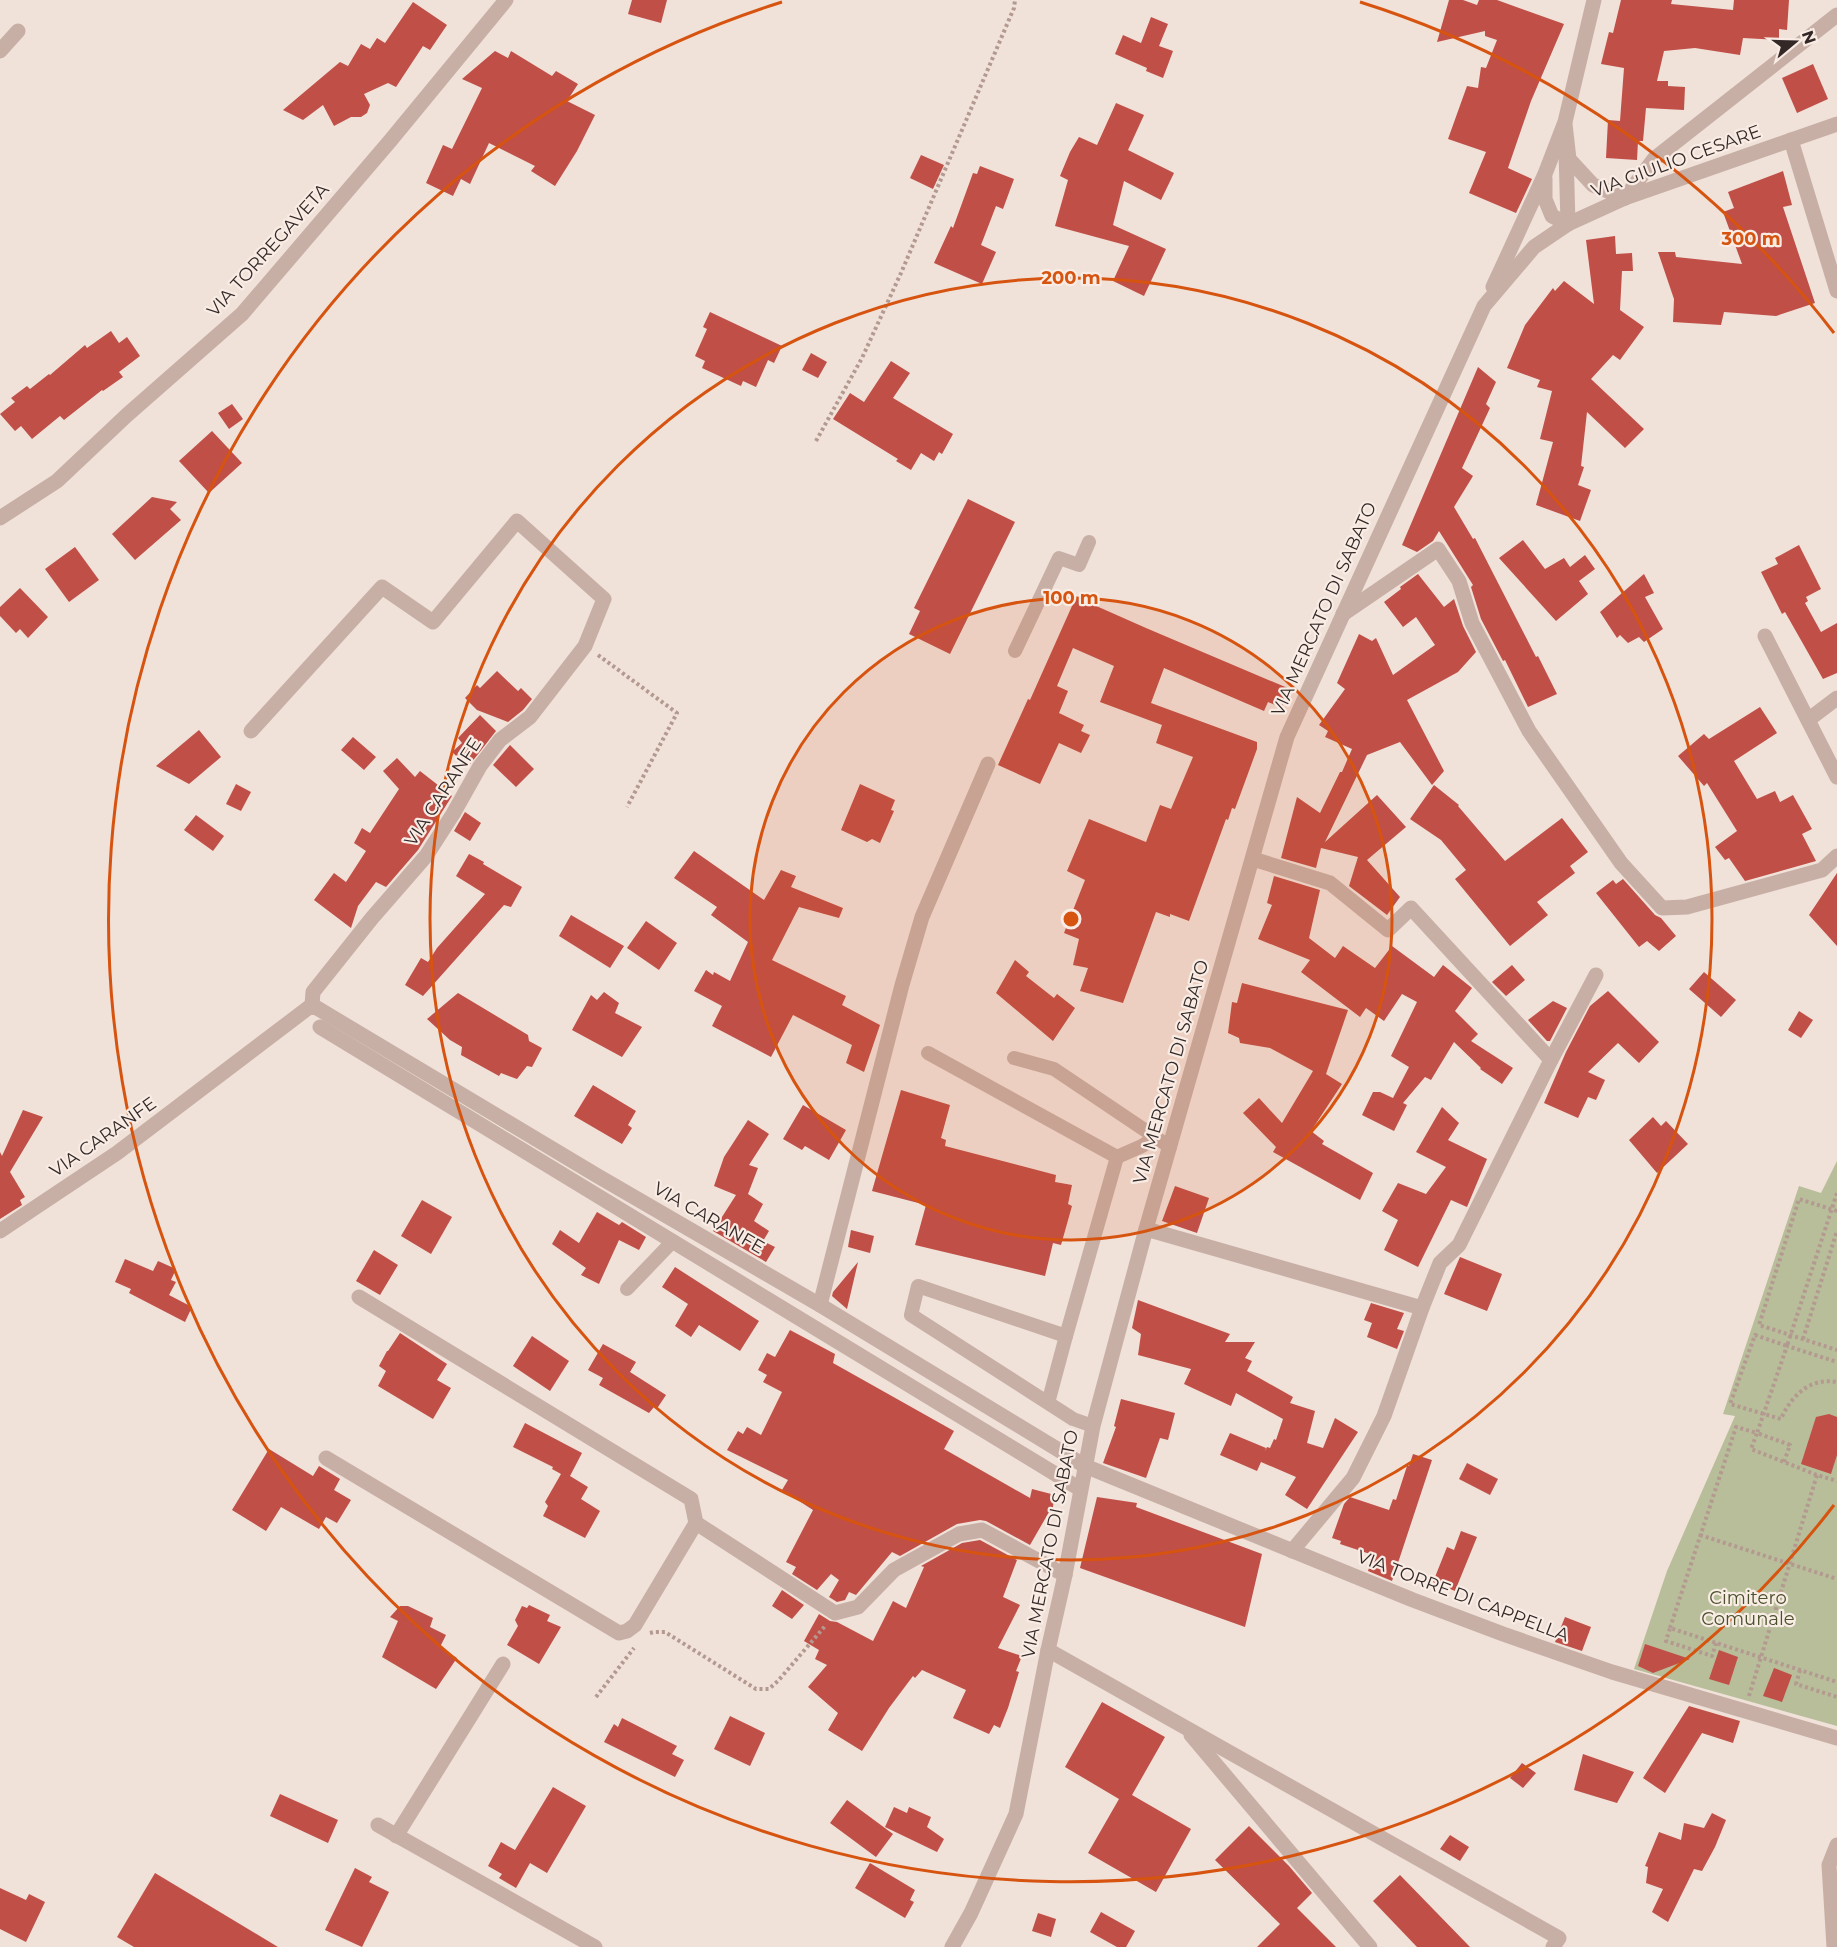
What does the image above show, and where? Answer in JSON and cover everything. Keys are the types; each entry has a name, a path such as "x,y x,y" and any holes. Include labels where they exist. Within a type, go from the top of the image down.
{"street":[{"name":"VIA TORREGAVETA","path":"0,518 57,481 127,415 242,314 390,141 506,0"},
{"path":"1484,306 1545,174 1565,122 1594,0"},
{"path":"1565,122 1569,159 1593,185 1625,198 1654,159 1837,15"},
{"path":"0,51 18,31"},
{"path":"1545,174 1545,199 1552,216 1568,224 1565,122"},
{"name":"VIA GIULIO CESARE","path":"1534,247 1568,224 1625,198 1837,124"},
{"path":"1791,140 1837,291"},
{"name":"VIA MERCATO DI SABATO","path":"952,1947 971,1913 1016,1814 1093,1426 1146,1229 1287,737 1484,306 1534,247"},
{"name":"VIA CARANFE","path":"0,1231 117,1153 312,1005 314,992 372,918 426,856 480,766 500,740 530,717 585,646 604,599 517,521 433,622 382,587 251,731"},
{"path":"1343,614 1438,549 1459,581 1472,623 1528,731 1622,863 1662,908 1687,907 1822,870 1837,856"},
{"path":"1765,636 1837,777"},
{"path":"1808,720 1837,698"},
{"path":"820,1305 902,985 922,917 988,764"},
{"path":"1253,859 1330,883 1389,930 1411,908 1551,1060"},
{"path":"1292,1551 1353,1478 1383,1416 1440,1263 1460,1245 1551,1060 1596,975"},
{"name":"VIA CARANFE","path":"312,1005 596,1175 820,1305 1085,1466"},
{"path":"320,1027 1080,1489"},
{"path":"1146,1229 1422,1308"},
{"path":"326,1458 619,1633 635,1625 696,1523 691,1499 359,1297"},
{"name":"VIA TORRE DI CAPPELLA","path":"1085,1466 1425,1604 1568,1657 1837,1738"},
{"path":"696,1523 835,1613 858,1607 894,1570 959,1534 982,1530 1065,1575"},
{"path":"1048,1650 1559,1938 1553,1947"},
{"path":"396,1836 503,1664"},
{"path":"1183,1726 1370,1947"},
{"path":"378,1825 595,1947"},
{"path":"1834,1947 1829,1865 1837,1845"}],"lane":[{"path":"1015,651 1059,558 1079,565 1089,542"},
{"path":"928,1053 1117,1157"},
{"path":"1014,1058 1054,1069 1170,1147"},
{"path":"1117,1157 1156,1137"},
{"path":"1048,1403 1117,1157"},
{"path":"627,1289 673,1241"},
{"path":"1066,1336 918,1286 911,1315 1073,1419 1093,1426"}],"path":[{"path":"816,441 862,358 901,273 1016,0"},
{"path":"585,646 677,713 627,807"},
{"path":"1837,1192 1751,1449 1837,1481"},
{"path":"1837,1211 1799,1198 1759,1325 1837,1350"},
{"path":"1803,1339 1837,1231"},
{"path":"1837,1362 1755,1335 1730,1404 1780,1419 1785,1408 1804,1389 1819,1382 1837,1382"},
{"path":"1716,1642 1712,1656 1666,1641 1736,1427 1790,1445 1784,1462"},
{"path":"1744,1711 1817,1475"},
{"path":"1700,1535 1837,1579"},
{"path":"642,1637 654,1632 665,1632 756,1689 769,1689 835,1613"},
{"path":"1670,1628 1837,1682"},
{"path":"596,1697 635,1645"},
{"path":"1800,1670 1796,1684 1837,1697"}],"green space":[{"name":"Cimitero Comunale","path":"1837,1161 1837,1726 1634,1669 1667,1571 1735,1416 1723,1414 1799,1186 1821,1193"}],"building":[{"path":"632,0 667,0 661,23 628,14"},
{"path":"1449,0 1463,0 1477,5 1479,0 1497,0 1564,24 1531,101 1508,168 1532,179 1516,213 1469,193 1486,152 1448,139 1467,86 1478,88 1481,67 1486,68 1497,40 1485,36 1485,31 1437,42"},
{"path":"1621,0 1672,0 1671,4 1733,10 1734,0 1789,0 1787,30 1779,29 1779,40 1743,38 1740,55 1695,48 1664,51 1657,81 1668,81 1668,86 1685,87 1684,110 1646,108 1643,141 1638,141 1637,160 1606,158 1608,120 1620,121 1624,68 1601,64 1609,32 1613,33"},
{"path":"413,2 447,25 430,50 423,46 396,87 388,83 364,94 370,105 367,113 361,117 351,117 334,126 323,105 303,120 283,110 340,62 348,66 361,44 370,49 377,38 385,43"},
{"path":"1151,17 1168,24 1159,46 1173,51 1163,78 1115,54 1123,35 1141,43"},
{"path":"495,51 508,58 511,51 552,76 556,71 578,84 567,101 595,115 577,151 555,186 531,171 535,166 489,143 470,184 461,179 453,196 426,183 443,145 452,149 482,88 462,79"},
{"path":"1813,64 1828,99 1797,113 1782,78"},
{"path":"1116,103 1144,115 1128,150 1174,173 1161,200 1124,181 1113,225 1166,249 1144,296 1113,281 1129,246 1055,226 1068,180 1060,176 1070,152 1079,137 1097,145"},
{"path":"921,155 944,165 933,189 910,178"},
{"path":"980,166 1014,179 1003,209 996,206 981,245 996,252 982,284 934,263 951,226 953,228 973,173 977,174"},
{"path":"1783,171 1792,205 1783,207 1815,303 1776,316 1724,312 1721,325 1673,322 1674,299 1658,252 1675,252 1676,257 1742,264 1723,212 1734,208 1728,192"},
{"path":"1615,236 1616,254 1632,253 1633,271 1622,271 1620,310 1644,327 1620,360 1613,355 1591,379 1644,429 1625,448 1587,412 1581,466 1584,467 1578,485 1591,490 1580,521 1536,505 1553,442 1540,439 1552,391 1537,387 1540,380 1507,368 1525,325 1553,288 1555,291 1564,281 1594,304 1586,240"},
{"path":"710,312 782,346 774,363 768,360 756,387 743,381 741,386 702,368 705,361 695,356 707,329 703,327"},
{"path":"111,331 119,343 127,337 140,356 119,372 123,377 102,390 64,420 60,416 32,439 21,426 15,431 0,414 15,402 11,398 27,386 30,389 85,345 87,348"},
{"path":"811,353 827,362 818,378 802,370"},
{"path":"891,361 910,373 893,398 953,434 942,454 939,452 934,461 921,453 911,470 896,461 898,459 833,419 850,393 864,402"},
{"path":"1478,367 1496,382 1486,404 1490,408 1462,468 1473,476 1454,507 1473,539 1475,538 1557,694 1528,707 1505,660 1503,661 1481,619 1471,587 1473,585 1439,531 1433,541 1417,552 1402,545"},
{"path":"232,404 243,419 229,429 218,413"},
{"path":"212,431 242,463 209,493 179,461"},
{"path":"152,497 177,502 170,509 181,520 135,560 112,534"},
{"path":"968,499 1015,522 950,654 909,634 920,611 914,608"},
{"path":"1523,540 1545,569 1564,558 1570,567 1585,555 1595,569 1579,581 1588,594 1556,621 1499,558"},
{"path":"1799,545 1821,589 1806,597 1808,601 1805,603 1821,632 1837,623 1837,673 1823,679 1785,612 1782,614 1761,572 1778,564 1775,558"},
{"path":"75,547 99,580 69,602 45,569"},
{"path":"1418,574 1444,607 1454,599 1463,626 1476,652 1458,672 1407,700 1444,771 1432,785 1400,742 1367,755 1325,842 1377,795 1406,827 1367,860 1400,897 1387,915 1349,886 1358,857 1321,848 1316,868 1281,858 1297,797 1320,813 1352,749 1325,737 1328,731 1319,725 1345,689 1337,683 1359,634 1372,641 1376,638 1393,675 1435,645 1416,617 1403,627 1384,602"},
{"path":"1644,574 1654,593 1645,597 1663,629 1644,642 1639,637 1628,643 1620,635 1617,638 1600,612"},
{"path":"20,588 48,617 28,638 20,629 16,633 0,616 0,607"},
{"path":"1076,597 1290,689 1282,708 1268,702 1264,711 1164,668 1151,703 1257,742 1257,749 1235,809 1232,808 1228,820 1226,819 1189,921 1156,912 1123,1003 1080,991 1088,968 1073,965 1079,939 1064,933 1085,880 1067,871 1089,819 1146,842 1160,805 1171,809 1193,757 1156,743 1162,725 1100,702 1114,666 1073,648 1057,686 1068,691 1059,713 1084,725 1081,731 1090,735 1081,753 1059,743 1040,784 998,765"},
{"path":"497,671 518,691 521,688 532,699 508,722 477,710 465,698 477,685 480,688"},
{"path":"1760,707 1777,733 1734,761 1757,799 1775,791 1780,802 1793,795 1812,829 1802,834 1816,861 1745,881 1729,858 1725,860 1715,847 1737,831 1707,783 1704,786 1678,756 1704,734 1709,739"},
{"path":"480,715 496,731 468,767 452,752 462,743 458,738"},
{"path":"199,730 221,757 189,784 156,766"},
{"path":"353,737 376,757 364,770 341,750"},
{"path":"510,745 534,769 516,787 493,765"},
{"path":"397,758 415,777 420,771 452,796 418,850 386,887 376,882 358,906 351,928 314,900 334,873 346,882 366,851 354,843 362,828 370,833 399,789 383,771"},
{"path":"236,784 251,792 241,811 226,804"},
{"path":"860,784 895,800 891,810 894,811 880,843 872,839 867,842 841,830"},
{"path":"1434,785 1459,805 1505,861 1562,818 1588,852 1570,866 1575,873 1537,902 1548,915 1510,946 1455,879 1466,870 1441,840 1410,819"},
{"path":"465,812 481,823 470,841 454,831"},
{"path":"196,815 224,836 213,851 184,830"},
{"path":"694,851 764,900 781,870 796,876 791,887 843,908 839,918 799,907 772,960 846,996 842,1005 880,1025 864,1072 846,1063 852,1045 793,1015 771,1057 712,1026 722,1006 694,991 706,970 730,981 748,942 711,915 717,907 674,878"},
{"path":"469,854 522,887 511,907 504,905 423,996 405,985 421,958 428,962 437,948 485,894 456,876"},
{"path":"1837,873 1837,946 1809,915"},
{"path":"1274,876 1320,890 1309,938 1335,958 1343,946 1375,968 1392,946 1434,977 1443,965 1472,988 1455,1011 1478,1034 1471,1041 1513,1068 1502,1084 1480,1069 1454,1042 1431,1080 1425,1077 1403,1103 1407,1105 1394,1131 1362,1115 1373,1092 1380,1092 1393,1098 1409,1067 1391,1056 1417,1002 1402,994 1384,1021 1366,1008 1360,1017 1301,972 1310,960 1258,939 1272,905 1267,903"},
{"path":"1623,879 1676,936 1659,951 1647,941 1639,947 1596,893 1613,880 1616,884"},
{"path":"571,915 624,946 610,968 559,936"},
{"path":"646,921 677,943 659,970 627,948"},
{"path":"1015,960 1029,972 1026,976 1054,998 1057,994 1075,1008 1053,1041 996,993"},
{"path":"1512,965 1525,980 1506,996 1492,982"},
{"path":"1704,972 1736,1000 1721,1017 1689,989"},
{"path":"1242,983 1348,1010 1326,1074 1342,1084 1311,1131 1324,1141 1322,1144 1373,1173 1360,1200 1273,1152 1276,1147 1243,1113 1259,1098 1282,1123 1313,1071 1270,1048 1240,1043 1239,1038 1228,1033 1232,1002 1237,1003"},
{"path":"1608,991 1659,1042 1639,1063 1618,1043 1588,1072 1605,1080 1596,1100 1588,1097 1578,1118 1544,1103 1566,1052 1590,1006"},
{"path":"604,992 619,1003 615,1013 642,1027 622,1057 572,1030 591,995 597,1000"},
{"path":"458,993 528,1035 529,1041 542,1048 532,1067 527,1066 517,1079 501,1073 499,1076 461,1055 462,1047 450,1040 427,1019"},
{"path":"1553,1001 1567,1008 1550,1041 1547,1041 1528,1020"},
{"path":"1799,1011 1813,1020 1801,1038 1788,1030"},
{"path":"593,1085 636,1111 628,1125 632,1128 622,1144 574,1116"},
{"path":"901,1090 950,1105 941,1138 946,1140 945,1146 1056,1175 1055,1182 1072,1185 1068,1204 1072,1206 1061,1245 1053,1243 1045,1276 915,1245 926,1205 872,1191"},
{"path":"803,1105 846,1130 829,1160 805,1146 802,1150 783,1139"},
{"path":"1442,1107 1459,1123 1448,1140 1487,1159 1467,1207 1451,1200 1418,1267 1384,1250 1398,1220 1382,1211 1398,1183 1426,1194 1446,1167 1416,1152"},
{"path":"23,1110 43,1117 10,1172 25,1197 20,1200 22,1205 0,1219 0,1152 2,1156"},
{"path":"1653,1117 1661,1126 1666,1121 1688,1144 1657,1173 1629,1140"},
{"path":"748,1120 769,1134 749,1165 758,1168 748,1194 763,1204 754,1221 769,1231 763,1241 775,1247 766,1262 713,1231 736,1195 714,1186 724,1157"},
{"path":"1175,1186 1209,1198 1197,1233 1162,1221"},
{"path":"422,1200 452,1217 431,1254 401,1236"},
{"path":"597,1212 619,1225 622,1222 646,1237 639,1250 619,1240 599,1284 581,1275 586,1268 552,1244 560,1230 579,1243"},
{"path":"851,1230 874,1236 870,1253 848,1247"},
{"path":"374,1250 398,1265 380,1295 356,1281"},
{"path":"1460,1257 1502,1274 1487,1311 1444,1294"},
{"path":"125,1259 153,1271 158,1261 176,1269 171,1280 176,1282 169,1295 192,1307 185,1322 129,1293 131,1289 115,1282"},
{"path":"858,1262 847,1309 832,1296"},
{"path":"675,1267 759,1321 740,1351 699,1325 691,1337 675,1326 688,1304 662,1287"},
{"path":"1138,1300 1230,1334 1225,1342 1255,1342 1245,1358 1252,1361 1247,1371 1293,1397 1290,1403 1315,1411 1307,1443 1323,1448 1335,1418 1358,1432 1307,1509 1285,1495 1296,1477 1261,1462 1257,1471 1220,1455 1230,1433 1266,1448 1265,1451 1267,1447 1270,1448 1274,1439 1276,1440 1283,1419 1236,1393 1231,1406 1184,1384 1191,1369 1138,1355 1141,1334 1132,1328"},
{"path":"1371,1303 1404,1313 1397,1329 1404,1331 1397,1349 1367,1337 1372,1323 1364,1320"},
{"path":"790,1330 835,1354 833,1363 954,1431 944,1449 1030,1498 1032,1489 1055,1495 1052,1512 1049,1512 1030,1545 986,1521 957,1524 900,1556 892,1552 856,1595 849,1592 845,1600 837,1602 829,1597 839,1580 831,1574 817,1590 792,1574 796,1567 786,1562 813,1510 782,1490 788,1480 727,1450 738,1431 743,1434 747,1427 761,1435 782,1392 763,1382 767,1375 758,1370 767,1353 775,1357"},
{"path":"400,1333 447,1364 437,1380 451,1388 433,1419 378,1386 386,1371 379,1366"},
{"path":"532,1336 569,1361 550,1391 513,1366"},
{"path":"603,1344 636,1362 630,1372 666,1395 658,1407 654,1407 649,1413 599,1385 603,1378 588,1370"},
{"path":"1121,1399 1175,1413 1168,1440 1160,1438 1146,1478 1103,1463 1116,1427 1114,1426"},
{"path":"1829,1414 1837,1417 1837,1455 1831,1474 1801,1464 1816,1417"},
{"path":"525,1423 582,1453 570,1476 588,1487 581,1499 600,1511 585,1538 543,1516 548,1506 545,1502 561,1474 552,1469 553,1467 513,1447"},
{"path":"269,1449 313,1476 319,1466 340,1479 334,1490 351,1500 337,1523 326,1517 319,1529 281,1507 266,1531 232,1510"},
{"path":"1413,1454 1432,1460 1392,1581 1368,1571 1373,1555 1340,1544 1341,1541 1332,1538 1344,1504 1350,1497 1389,1510 1393,1499 1396,1500"},
{"path":"1467,1463 1498,1479 1490,1495 1459,1479"},
{"path":"1097,1497 1137,1503 1136,1507 1262,1554 1245,1627 1080,1568"},
{"path":"1461,1531 1477,1537 1455,1591 1433,1582 1447,1547 1454,1550"},
{"path":"980,1540 1017,1560 1003,1597 1020,1605 998,1648 1022,1656 1016,1671 1019,1672 1008,1708 1000,1728 994,1725 989,1734 953,1718 966,1690 922,1670 915,1678 913,1676 889,1708 862,1751 828,1730 838,1713 808,1687 827,1665 815,1659 819,1650 804,1641 819,1614 873,1641 893,1601 906,1608 924,1567 921,1566 962,1543"},
{"path":"782,1590 804,1605 792,1619 772,1606"},
{"path":"529,1605 550,1615 547,1621 561,1627 539,1664 507,1645 518,1626 515,1620 522,1606 527,1608"},
{"path":"400,1606 408,1606 433,1618 430,1627 446,1635 440,1647 457,1658 436,1689 382,1657 398,1621 390,1617"},
{"path":"1565,1617 1591,1627 1582,1651 1555,1642"},
{"path":"1645,1644 1690,1659 1653,1673 1638,1666"},
{"path":"1719,1650 1738,1657 1729,1685 1709,1679"},
{"path":"1774,1668 1792,1675 1782,1702 1763,1696"},
{"path":"1102,1702 1165,1737 1132,1795 1191,1829 1156,1892 1088,1853 1119,1799 1065,1767"},
{"path":"1689,1706 1740,1721 1733,1743 1702,1733 1665,1793 1643,1778"},
{"path":"730,1716 765,1733 750,1766 714,1749"},
{"path":"622,1718 677,1746 672,1754 684,1760 675,1777 604,1742 614,1724 618,1727"},
{"path":"1583,1754 1634,1772 1617,1803 1574,1790"},
{"path":"1522,1763 1536,1773 1523,1788 1510,1778"},
{"path":"553,1787 586,1806 547,1873 530,1863 516,1888 499,1878 502,1874 488,1866 501,1842 515,1850"},
{"path":"280,1794 338,1820 328,1843 270,1816"},
{"path":"847,1800 893,1834 876,1857 830,1823"},
{"path":"894,1807 907,1813 909,1807 931,1817 927,1827 944,1839 937,1852 885,1827"},
{"path":"1712,1813 1726,1820 1702,1871 1694,1869 1668,1922 1652,1912 1663,1889 1646,1883 1648,1867 1645,1866 1659,1832 1681,1840 1684,1823 1704,1828"},
{"path":"1249,1826 1312,1893 1297,1908 1336,1947 1257,1947 1280,1924 1215,1860"},
{"path":"1450,1835 1469,1847 1460,1861 1440,1849"},
{"path":"870,1863 915,1890 910,1900 914,1902 905,1918 855,1888"},
{"path":"355,1868 372,1877 369,1882 389,1892 362,1947 325,1930"},
{"path":"155,1873 278,1947 134,1947 117,1937"},
{"path":"1400,1875 1470,1947 1417,1947 1373,1901"},
{"path":"0,1888 26,1900 29,1894 45,1902 26,1942 0,1929"},
{"path":"1101,1912 1135,1931 1126,1947 1117,1947 1090,1932"},
{"path":"1038,1913 1056,1919 1051,1937 1032,1931"}]}
